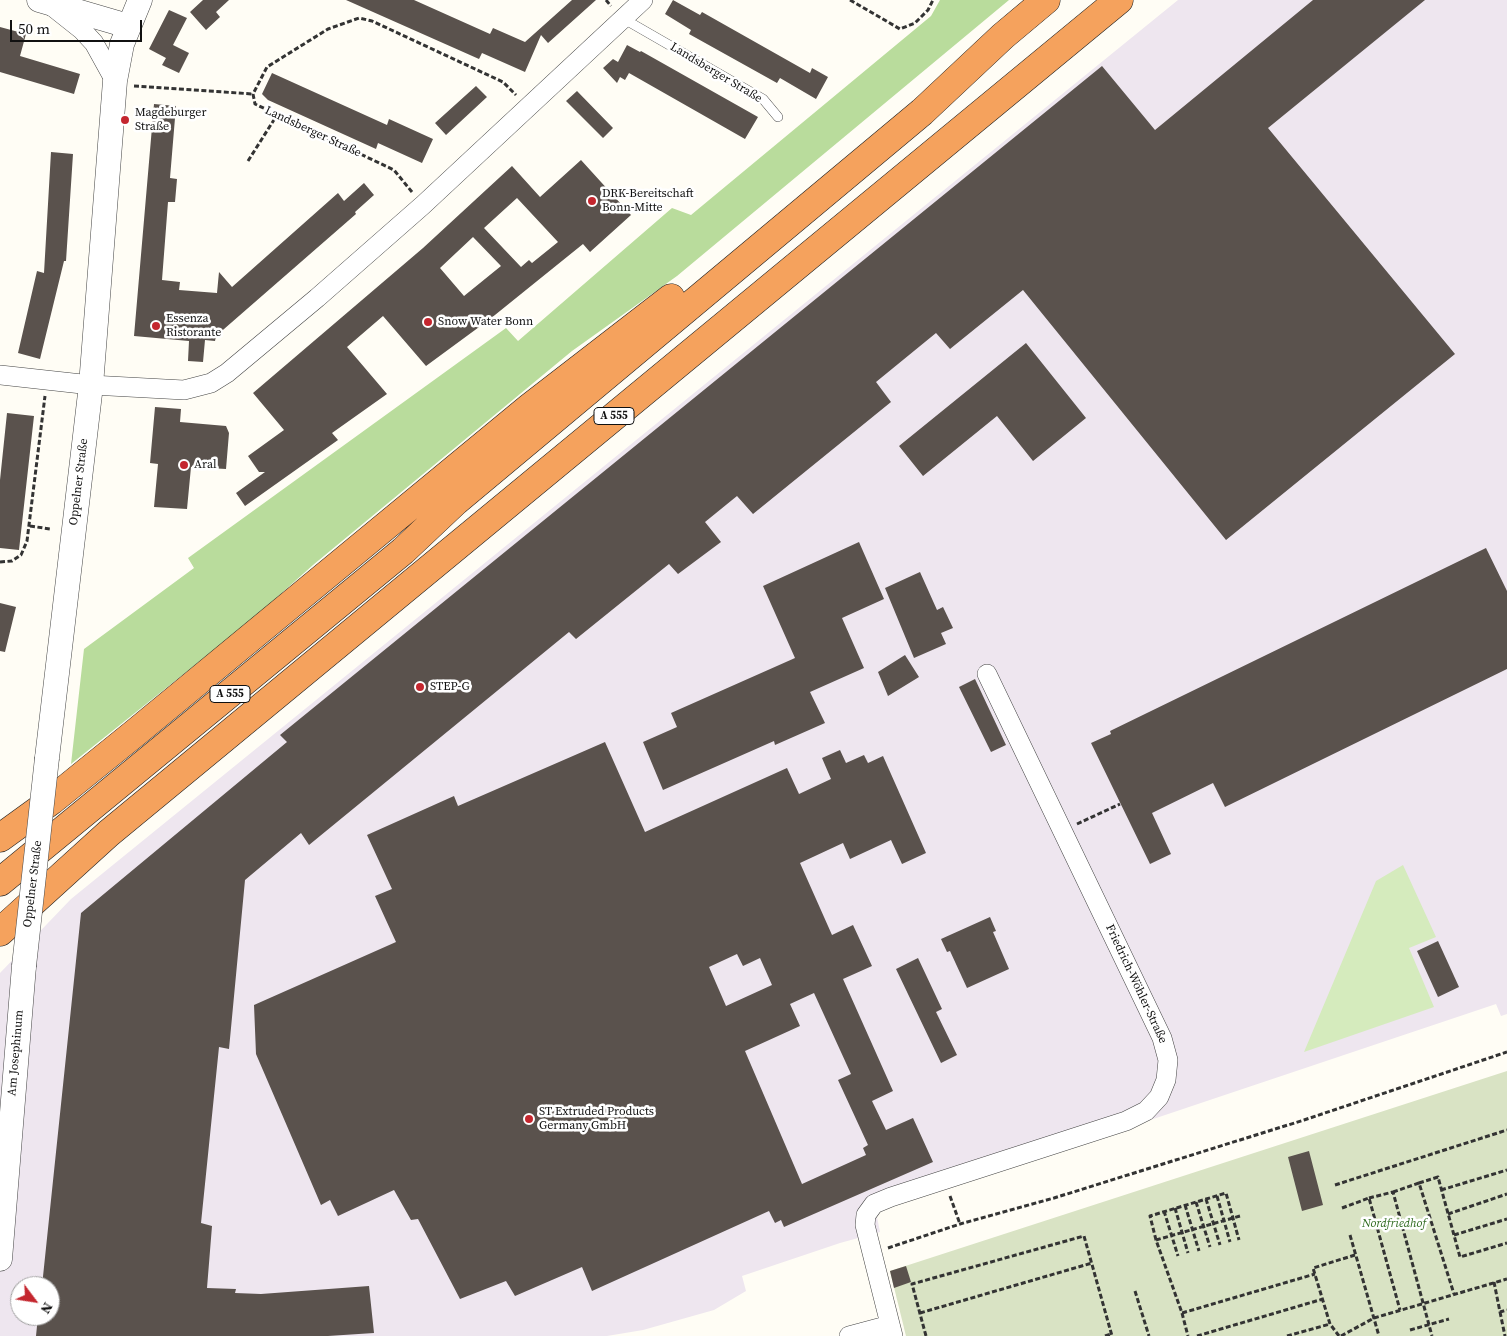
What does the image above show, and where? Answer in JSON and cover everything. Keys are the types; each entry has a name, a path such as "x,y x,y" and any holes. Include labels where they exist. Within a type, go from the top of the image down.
{"highway":[{"name":"A 555","path":"0,882 343,602 403,551 456,500 922,112 1003,36 1046,0"},
{"name":"A 555","path":"0,914 110,833 1119,0"},
{"path":"0,838 51,801 530,407 679,292 965,55 1003,36"},
{"path":"0,851 167,722 272,645 428,516 456,500"},
{"path":"0,932 110,833"}],"street":[{"path":"43,1 73,0"},
{"name":"Oppelner Straße","path":"24,966 91,386 123,83 119,54 128,26 140,0"},
{"path":"0,375 91,386 184,390 211,383 227,373 317,298 423,205 530,108 643,0"},
{"path":"43,1 128,26"},
{"path":"43,1 82,30 94,43 123,83"},
{"name":"Friedrich-Wöhler-Straße","path":"849,1336 892,1331 865,1226 866,1215 874,1204 1126,1120 1146,1111 1159,1097 1166,1080 1168,1060 1162,1038 987,674"},
{"name":"Am Josephinum","path":"0,1259 24,966"}],"lane":[{"name":"Landsberger Straße","path":"624,19 764,99 778,117"}],"path":[{"path":"850,0 900,29 915,23 928,10 933,0"},
{"name":"Landsberger Straße","path":"423,205 394,170 255,104 253,94 267,67 328,29 359,18 372,21 503,82 530,108"},
{"path":"123,83 253,94"},
{"path":"248,161 277,115"},
{"path":"0,562 12,561 21,555 30,526 47,381"},
{"path":"30,526 50,529"},
{"path":"1063,831 1120,804"},
{"path":"872,1254 960,1224 1054,1198 1304,1120 1507,1052"},
{"path":"1336,1185 1507,1130"},
{"path":"1441,1190 1507,1170"},
{"path":"1342,1208 1438,1177 1460,1257 1507,1244"},
{"path":"940,1181 952,1198 960,1224"},
{"path":"1419,1183 1454,1294"},
{"path":"1393,1192 1432,1336"},
{"path":"1188,1336 1182,1313 1156,1240 1150,1216 1226,1193 1239,1240"},
{"path":"1448,1214 1507,1194"},
{"path":"1217,1196 1230,1242"},
{"path":"1369,1198 1400,1310"},
{"path":"1206,1199 1220,1245"},
{"path":"1196,1202 1210,1247"},
{"path":"1186,1205 1199,1250"},
{"path":"1175,1208 1188,1253"},
{"path":"1164,1211 1178,1256"},
{"path":"1156,1240 1240,1216"},
{"path":"1454,1235 1507,1219"},
{"path":"1350,1235 1379,1336"},
{"path":"926,1336 912,1284 1084,1236 1112,1335 1105,1336"},
{"path":"1355,1255 1313,1268 1330,1324 1340,1336 1374,1318 1507,1278"},
{"path":"920,1313 1092,1263"},
{"path":"1182,1313 1315,1274"},
{"path":"1494,1282 1505,1336"},
{"path":"1135,1291 1148,1336"},
{"path":"1196,1336 1323,1299"},
{"path":"1500,1312 1507,1310"},
{"path":"1410,1330 1449,1319"},
{"path":"1287,1336 1330,1324"}],"shaded area":[{"path":"1178,0 1507,0 1507,1014 1501,1016 1496,1004 876,1212 880,1232 840,1243 742,1276 746,1291 714,1310 643,1330 607,1336 0,1336 0,973 71,899"}],"green space":[{"path":"940,0 1009,0 677,276 572,351 313,565 255,617 71,764 84,649 194,568 188,558 506,328 518,341 672,208 691,215 931,16"},
{"path":"1403,865 1436,937 1409,948 1434,1007 1304,1052 1376,881"},
{"name":"Nordfriedhof","path":"1507,1071 1507,1336 906,1336 890,1271"}],"building":[{"path":"203,0 229,0 216,12 220,17 206,30 190,12"},
{"path":"346,0 414,0 490,34 493,28 525,42 572,0 596,0 548,43 541,35 525,72 482,53 479,59"},
{"path":"673,0 700,15 702,12 810,73 812,68 828,77 816,99 780,78 777,83 689,34 691,30 665,14"},
{"name":"STEP-G","path":"1313,0 1425,0 1268,128 1455,354 1226,540 1023,290 950,349 936,333 876,382 891,402 753,514 737,496 705,522 721,542 678,574 669,564 576,639 569,632 309,845 301,833 245,880 229,1049 219,1047 201,1223 212,1226 207,1288 236,1289 235,1293 261,1294 369,1286 374,1333 328,1336 36,1336 37,1326 60,1326 60,1276 43,1276 81,913 287,742 280,735 1102,66 1155,130"},
{"path":"169,10 187,18 173,45 189,53 179,73 162,65 166,58 149,49"},
{"path":"0,27 26,34 20,56 80,74 74,94 0,72"},
{"path":"627,45 758,117 745,139 629,73 625,80 620,77 617,83 603,68 613,59 618,62"},
{"path":"272,73 387,125 389,119 433,139 422,163 378,143 376,149 268,100 262,94"},
{"path":"476,86 487,97 446,135 435,123"},
{"path":"577,91 613,128 603,138 566,101"},
{"path":"154,104 176,106 170,178 177,179 175,202 168,202 162,280 180,282 179,290 217,293 219,272 232,287 338,193 344,201 364,183 374,195 355,212 356,214 216,336 215,341 205,340 203,362 188,361 189,341 134,336"},
{"path":"51,152 73,154 66,261 64,261 40,359 18,353 37,271 44,273"},
{"path":"581,160 631,215 590,252 583,244 490,319 426,366 383,316 347,347 387,394 332,433 338,440 245,506 236,493 265,472 259,472 248,456 284,430 253,393 423,248 512,166 540,197","holes":["517,198 558,242 532,263 529,260 521,267 484,228","473,237 501,266 464,296 440,268"]},
{"path":"1026,343 1086,418 1033,461 997,416 923,476 899,446"},
{"path":"155,407 181,409 180,422 226,426 229,433 226,469 191,467 187,509 154,507 158,464 150,463"},
{"path":"7,413 34,416 19,550 0,548 0,480"},
{"path":"859,542 884,599 842,618 864,668 810,692 825,723 775,745 774,741 663,790 643,742 677,727 671,713 795,658 763,586"},
{"path":"1486,548 1507,591 1507,669 1225,807 1213,783 1152,813 1171,854 1150,864 1091,743 1111,734 1110,731"},
{"path":"920,572 937,610 943,607 953,628 941,633 946,644 914,658 885,588"},
{"path":"0,603 16,607 5,652 0,651"},
{"path":"905,655 919,677 888,696 878,672"},
{"path":"975,679 1006,745 991,752 959,687"},
{"name":"ST Extruded Products Germany GmbH","path":"605,742 645,832 787,768 799,794 831,779 822,758 840,750 846,763 864,755 868,763 883,756 926,853 902,864 891,840 850,859 843,843 800,863 832,935 853,925 872,966 843,979 893,1091 872,1101 886,1130 913,1118 933,1162 784,1227 781,1220 775,1223 769,1211 592,1291 582,1267 515,1296 506,1281 460,1299 418,1219 411,1220 394,1190 338,1216 330,1200 321,1205 256,1054 254,1005 396,942 375,896 392,889 367,835 454,796 458,806","holes":["737,954 743,966 760,958 772,985 726,1006 709,967","814,993 851,1074 838,1080 868,1145 863,1148 866,1155 802,1184 745,1051 800,1026 790,1004"]},
{"path":"990,917 996,931 993,932 1009,969 967,988 950,951 947,952 941,939"},
{"path":"1438,941 1459,987 1438,997 1417,951"},
{"path":"918,958 942,1009 936,1012 957,1055 941,1063 896,969"},
{"path":"1309,1151 1323,1205 1302,1211 1288,1157"},
{"path":"906,1266 911,1282 894,1288 890,1271"}],"place":[{"name":"Magdeburger Straße","path":"125,120"},
{"name":"DRK-Bereitschaft Bonn-Mitte","path":"592,201"},
{"name":"Snow Water Bonn","path":"428,322"},
{"name":"Essenza Ristorante","path":"156,326"},
{"name":"Aral","path":"184,465"},
{"name":"STEP-G","path":"420,687"},
{"name":"ST Extruded Products Germany GmbH","path":"529,1119"}]}
